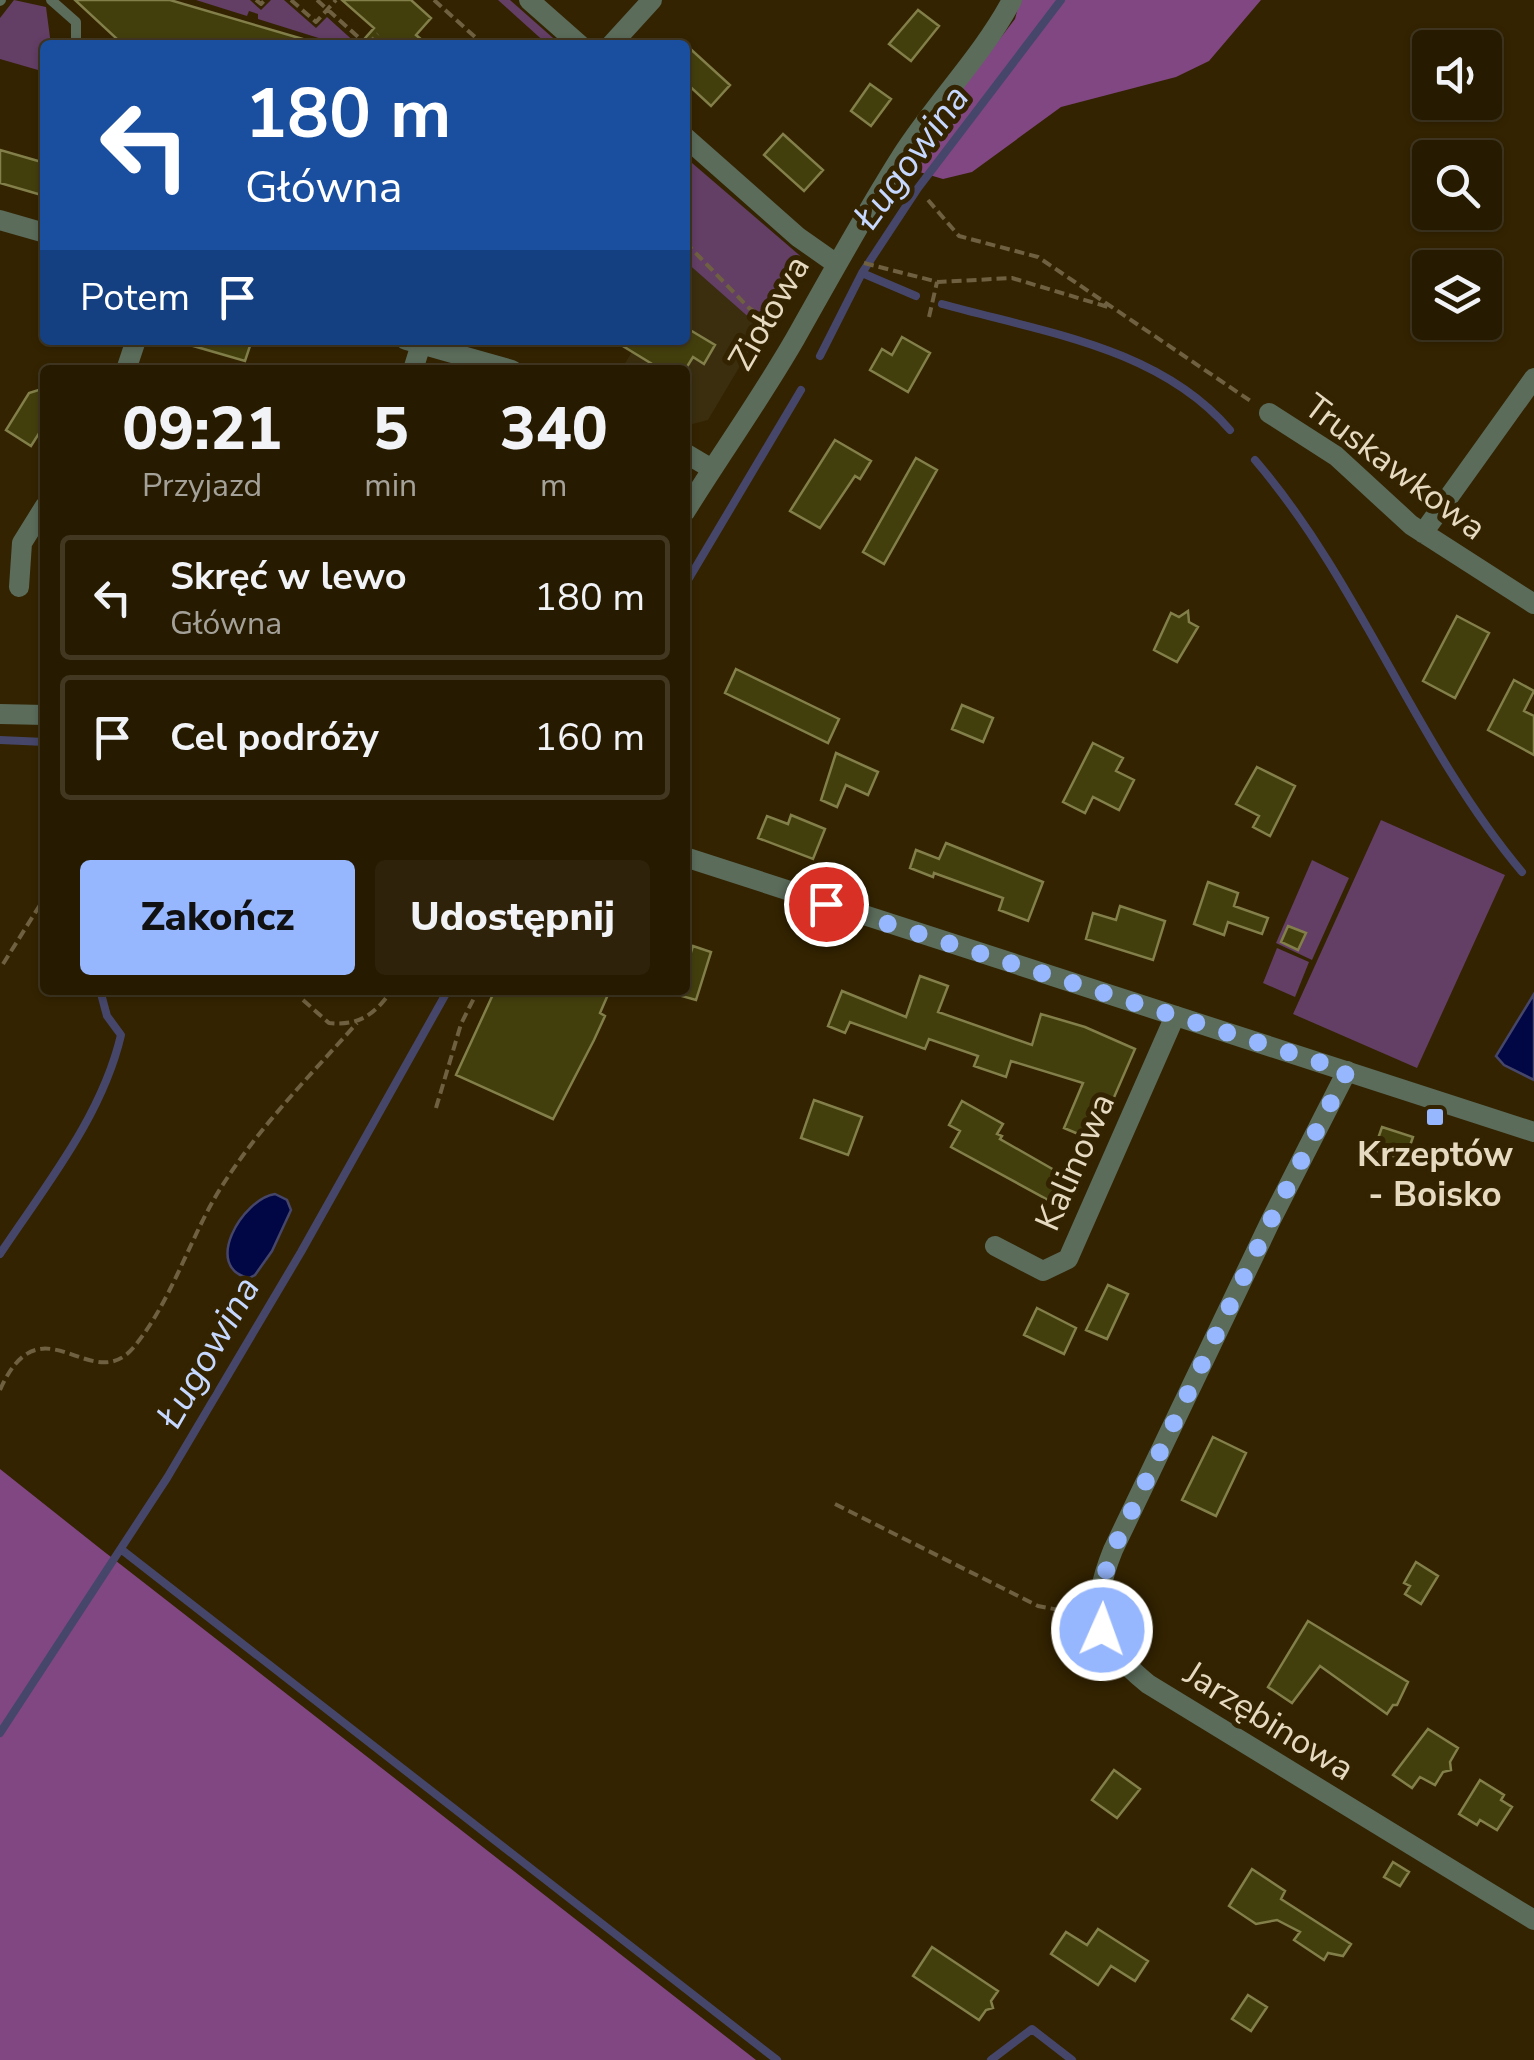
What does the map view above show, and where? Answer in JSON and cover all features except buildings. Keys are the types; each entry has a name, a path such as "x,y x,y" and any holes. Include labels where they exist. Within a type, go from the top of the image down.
{"street":[{"path":"529,0 574,40"},
{"path":"616,40 652,0"},
{"name":"Ziołowa","path":"690,504 844,261 921,125 1012,0"},
{"path":"690,141 798,237 844,261"},
{"path":"0,220 40,232"},
{"path":"427,345 495,365"},
{"path":"1423,533 1534,378"},
{"name":"Truskawkowa","path":"1268,413 1336,456 1423,533 1534,604"},
{"path":"690,456 712,469"},
{"path":"18,588 22,544 40,514"},
{"path":"0,714 40,715"},
{"path":"690,859 1534,1132"},
{"name":"Kalinowa","path":"994,1246 1043,1271 1068,1260 1174,1016"},
{"name":"Jarzębinowa","path":"1347,1071 1104,1572 1098,1609 1102,1630 1113,1652 1148,1684 1534,1920"}],"lane":[{"path":"51,0 76,22 76,40"}],"path":[{"path":"256,0 261,4 265,0"},
{"path":"291,0 316,22 336,0"},
{"path":"316,0 361,40"},
{"path":"434,0 475,37"},
{"path":"372,40 378,34"},
{"path":"928,200 958,236 1038,257 1268,413"},
{"path":"690,247 749,308 795,339"},
{"path":"844,261 938,282 1012,278 1114,308"},
{"path":"929,317 938,282"},
{"path":"3,964 40,905"},
{"path":"0,1390 30,1352 47,1346 92,1364 130,1352 236,1164 270,1116 388,995"},
{"path":"436,1108 461,1024 476,995"},
{"path":"303,1000 330,1023 357,1023"},
{"path":"834,1504 1038,1606 1059,1610 1100,1597"}],"shaded area":[{"path":"14,0 46,7 50,40 40,40 40,71 0,59 0,18"},
{"path":"196,0 250,0 261,10 271,0 284,0 316,28 327,17 352,40 325,40 258,19 258,14 249,11 247,16"},
{"path":"498,0 510,0 555,40 542,40"},
{"path":"1020,0 1261,0 1209,61 1176,77 1061,107 972,172 943,179 916,171 912,159 917,147 1015,19"},
{"path":"690,161 805,260 762,329 690,265"},
{"path":"690,265 762,329 708,420 690,425 690,365 624,365 636,345 690,345"},
{"path":"1381,820 1505,875 1417,1068 1293,1014"},
{"path":"1312,860 1349,878 1312,960 1276,943"},
{"path":"1277,948 1309,962 1295,997 1263,983"},
{"path":"1534,994 1534,1080 1504,1065 1496,1056"},
{"path":"275,1194 287,1200 291,1210 272,1251 249,1278 235,1272 229,1261 232,1234 250,1208"},
{"path":"0,1469 102,1550 756,2060 0,2060"},
{"path":"1071,1622 1086,1630 1082,1638 1091,1642 1082,1658 1058,1646"}],"waterway":[{"name":"Ługowina","path":"820,356 862,273 918,188 1061,0"},
{"path":"862,273 916,296"},
{"path":"942,304 1058,334 1134,361 1169,379 1230,430"},
{"name":"Ługowina","path":"690,577 801,390"},
{"path":"1255,460 1327,559 1451,772 1522,872"},
{"path":"0,740 40,742"},
{"path":"0,1254 71,1149 101,1094 121,1035 107,1016 101,995"},
{"name":"Ługowina","path":"0,1733 167,1478 301,1252 445,995"},
{"path":"122,1550 777,2060"},
{"path":"991,2060 1032,2029 1072,2060"}],"place":[{"name":"Krzeptów - Boisko","path":"1435,1117"}],"route":[{"path":"826,904 1347,1071 1113,1550 1104,1572 1098,1609 1102,1630"}]}
